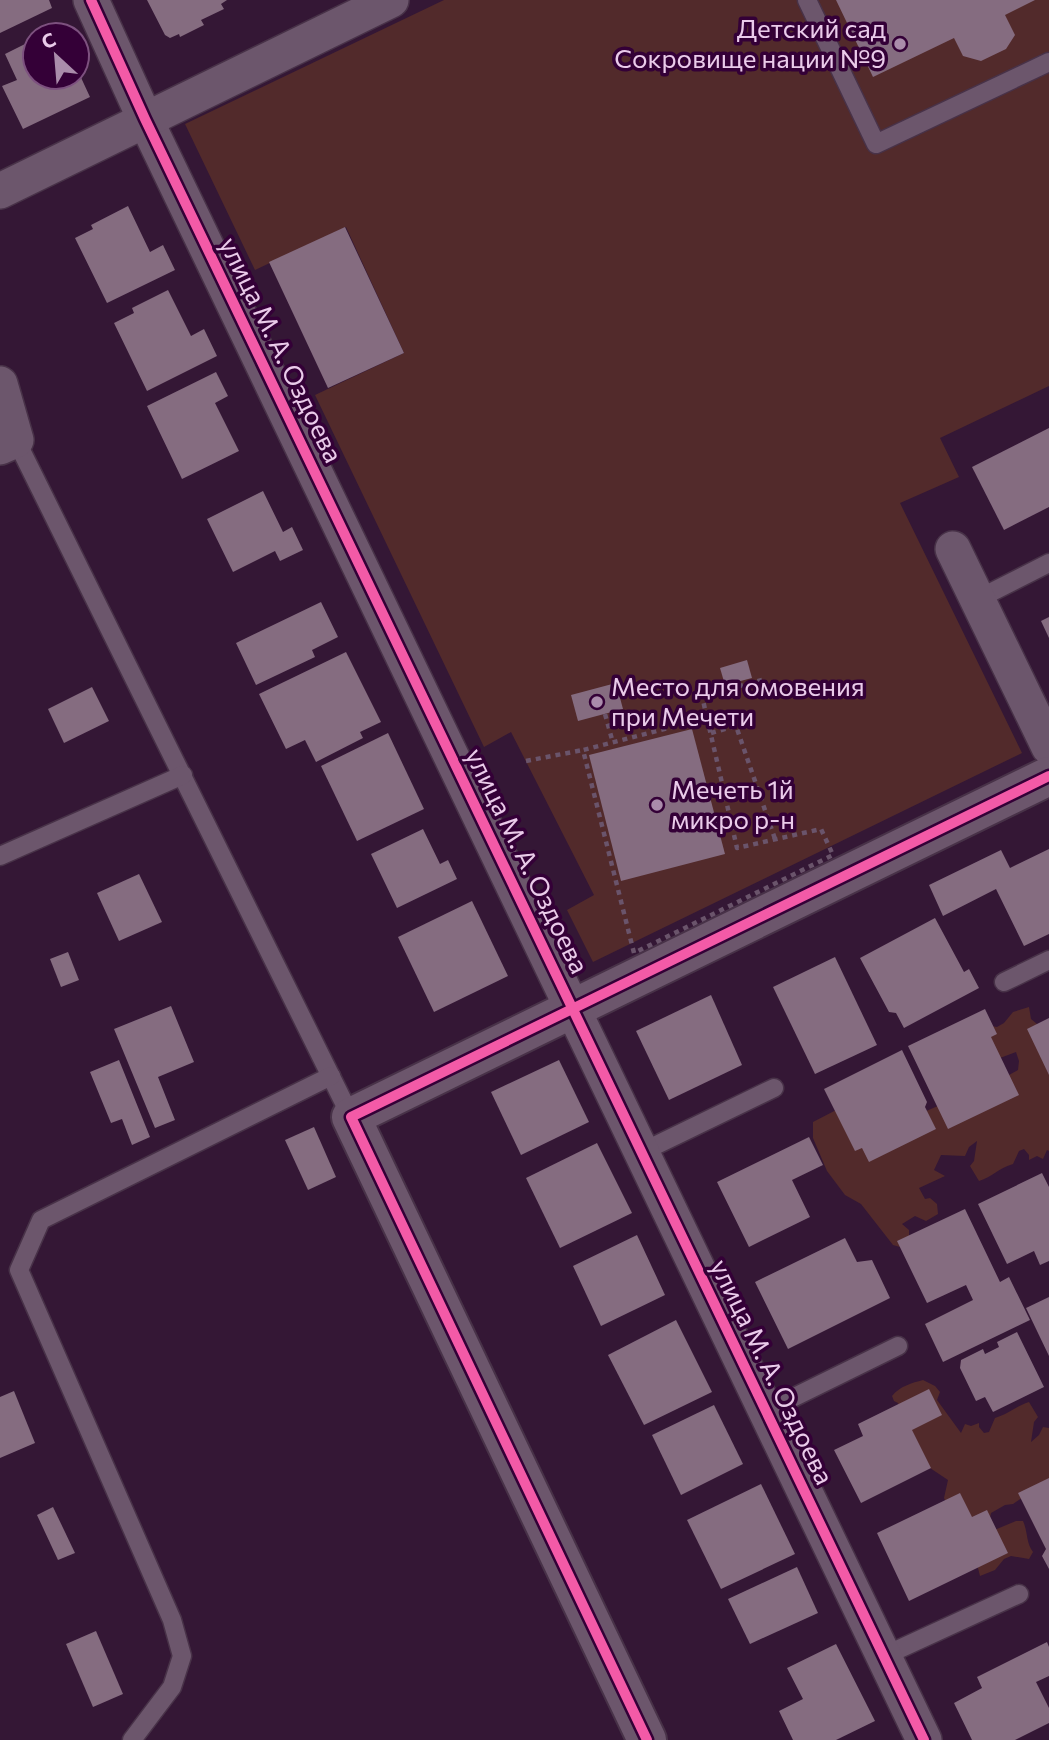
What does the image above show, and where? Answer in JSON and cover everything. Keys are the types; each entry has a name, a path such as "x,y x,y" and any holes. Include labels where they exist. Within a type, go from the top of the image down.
{"street":[{"name":"улица М. А. Оздоева","path":"91,0 145,119 924,1740"},
{"path":"0,191 391,0"},
{"path":"0,384 8,444"},
{"path":"953,549 1049,747"},
{"path":"647,1740 351,1117 1049,776"}],"lane":[{"path":"807,0 876,144 1049,62"},
{"path":"8,444 183,775 351,1117"},
{"path":"978,599 1049,563"},
{"path":"0,856 183,775"},
{"path":"1004,982 1049,960"},
{"path":"132,1740 172,1687 182,1656 167,1607 19,1270 41,1220 331,1076"},
{"path":"642,1152 775,1088"},
{"path":"766,1411 898,1346"},
{"path":"884,1656 1019,1594"}],"path":[{"path":"583,750 634,953 834,856 821,829 737,848 702,696 762,680"},
{"path":"605,714 613,743"},
{"path":"526,761 613,743 707,718"},
{"path":"711,733 736,726 775,839"}],"shaded area":[{"path":"444,0 1049,0 1049,386 940,438 959,477 900,503 1022,753 593,962 567,910 594,895 511,732 484,747 315,395 404,353 346,227 255,270 185,124"},
{"path":"1029,1007 1031,1019 1037,1024 1037,1030 1049,1052 1049,1151 1047,1150 1043,1159 1037,1156 1029,1160 1024,1149 1019,1151 1013,1164 979,1181 970,1166 974,1161 977,1141 969,1147 965,1156 941,1155 934,1170 945,1176 919,1188 925,1199 930,1198 937,1204 938,1214 926,1221 915,1216 902,1224 909,1230 909,1240 900,1247 893,1245 861,1204 845,1195 827,1171 813,1138 813,1122 840,1108 924,1112 1009,1075 1018,1070 1016,1052 992,1061 979,1024 997,1027 1013,1012"},
{"path":"923,1380 940,1392 937,1400 961,1433 965,1424 971,1426 979,1423 984,1433 989,1432 995,1418 1029,1402 1038,1417 1034,1422 1031,1442 1043,1427 1049,1428 1049,1490 1005,1505 991,1513 989,1522 992,1531 1016,1521 1023,1521 1033,1552 1029,1559 1011,1556 1004,1559 995,1570 980,1576 977,1564 944,1498 948,1480 918,1460 906,1433 898,1403 892,1396 902,1387"}],"building":[{"path":"0,0 49,0 52,8 0,33"},
{"path":"147,0 227,0 221,4 224,9 201,20 204,25 180,37 179,34 170,38 165,35"},
{"name":"Детский сад Сокровище нации №9","path":"836,0 1035,0 1005,15 1015,35 1006,49 981,61 963,56 954,38 873,77"},
{"path":"21,46 21,91 87,91 90,97 23,129 2,86 17,80 5,54"},
{"path":"128,206 150,252 163,245 175,270 107,303 75,238 93,229 91,225"},
{"path":"345,227 404,353 328,388 269,262"},
{"path":"168,290 191,336 204,329 217,356 147,391 114,323 134,313 132,308"},
{"path":"216,372 228,396 215,403 239,451 182,479 147,406"},
{"path":"1049,428 1049,507 1004,530 972,467"},
{"path":"263,491 283,532 292,527 303,550 280,561 275,551 233,572 207,519"},
{"path":"321,602 338,637 312,650 315,657 256,685 236,643"},
{"path":"1049,617 1049,638 1041,621"},
{"path":"346,652 381,722 360,732 363,738 316,762 305,740 286,749 259,694"},
{"path":"747,660 752,678 725,685 720,668"},
{"name":"Место для омовения при Мечети","path":"616,683 623,709 578,721 571,695"},
{"path":"92,687 109,721 64,743 48,709"},
{"name":"Мечеть 1й микро р-н","path":"692,729 725,854 621,881 589,755"},
{"path":"388,733 424,809 357,841 321,766"},
{"path":"423,829 440,864 448,860 457,879 397,908 371,854"},
{"path":"1049,849 1049,934 1024,946 996,889 943,916 929,885 1001,850 1010,868"},
{"path":"139,874 162,922 119,941 97,893"},
{"path":"472,901 508,976 434,1012 398,937"},
{"path":"935,918 964,972 969,969 979,988 904,1028 896,1013 889,1012 860,958"},
{"path":"68,952 79,980 61,987 50,959"},
{"path":"835,957 877,1045 815,1074 773,987"},
{"path":"711,995 742,1065 669,1100 636,1031"},
{"path":"171,1006 194,1062 158,1077 175,1120 155,1128 114,1029"},
{"path":"985,1009 997,1034 991,1037 1019,1095 948,1129 908,1046"},
{"path":"1049,1018 1049,1075 1027,1029"},
{"path":"902,1050 927,1102 925,1107 936,1129 869,1162 862,1148 855,1151 824,1089"},
{"path":"119,1060 150,1137 132,1145 122,1119 111,1123 90,1072"},
{"path":"559,1060 589,1122 521,1155 491,1092"},
{"path":"314,1127 336,1177 308,1190 285,1140"},
{"path":"809,1137 823,1165 792,1180 810,1217 749,1247 717,1182"},
{"path":"597,1143 632,1213 560,1248 526,1178"},
{"path":"1042,1173 1049,1187 1049,1261 1040,1265 1034,1251 1007,1264 978,1204"},
{"path":"965,1209 1000,1282 1009,1277 1030,1320 943,1362 925,1324 973,1300 966,1285 927,1303 897,1241"},
{"path":"637,1235 665,1295 601,1326 573,1266"},
{"path":"845,1238 857,1262 872,1260 890,1298 788,1349 755,1282"},
{"path":"1049,1297 1049,1356 1026,1308"},
{"path":"676,1320 712,1392 644,1425 608,1355"},
{"path":"1017,1332 1044,1387 993,1412 985,1397 976,1401 960,1368 961,1360 983,1349 985,1354 999,1347 997,1342"},
{"path":"929,1389 942,1415 912,1430 931,1468 861,1503 834,1450 863,1436 858,1424"},
{"path":"14,1391 35,1443 0,1458 0,1397"},
{"path":"714,1405 743,1464 681,1495 652,1435"},
{"path":"1049,1478 1049,1569 1042,1556 1046,1549 1018,1493"},
{"path":"761,1484 795,1554 721,1589 687,1520"},
{"path":"960,1493 972,1517 987,1510 1008,1553 909,1601 877,1533"},
{"path":"53,1507 75,1553 58,1560 37,1515"},
{"path":"797,1567 818,1613 750,1644 728,1599"},
{"path":"96,1631 123,1694 93,1707 66,1644"},
{"path":"1047,1642 1049,1676 1036,1682 1049,1708 1049,1723 1015,1740 972,1740 954,1703 982,1688 977,1677"},
{"path":"836,1644 875,1721 836,1740 793,1740 779,1711 803,1699 787,1668"}],"cycle path":[{"path":"91,0 145,119 924,1740"},
{"path":"647,1740 351,1117 1049,776"}],"place":[{"name":"Детский сад Сокровище нации №9","path":"900,44"},
{"name":"Место для омовения при Мечети","path":"597,702"},
{"name":"Мечеть 1й микро р-н","path":"657,805"}]}
